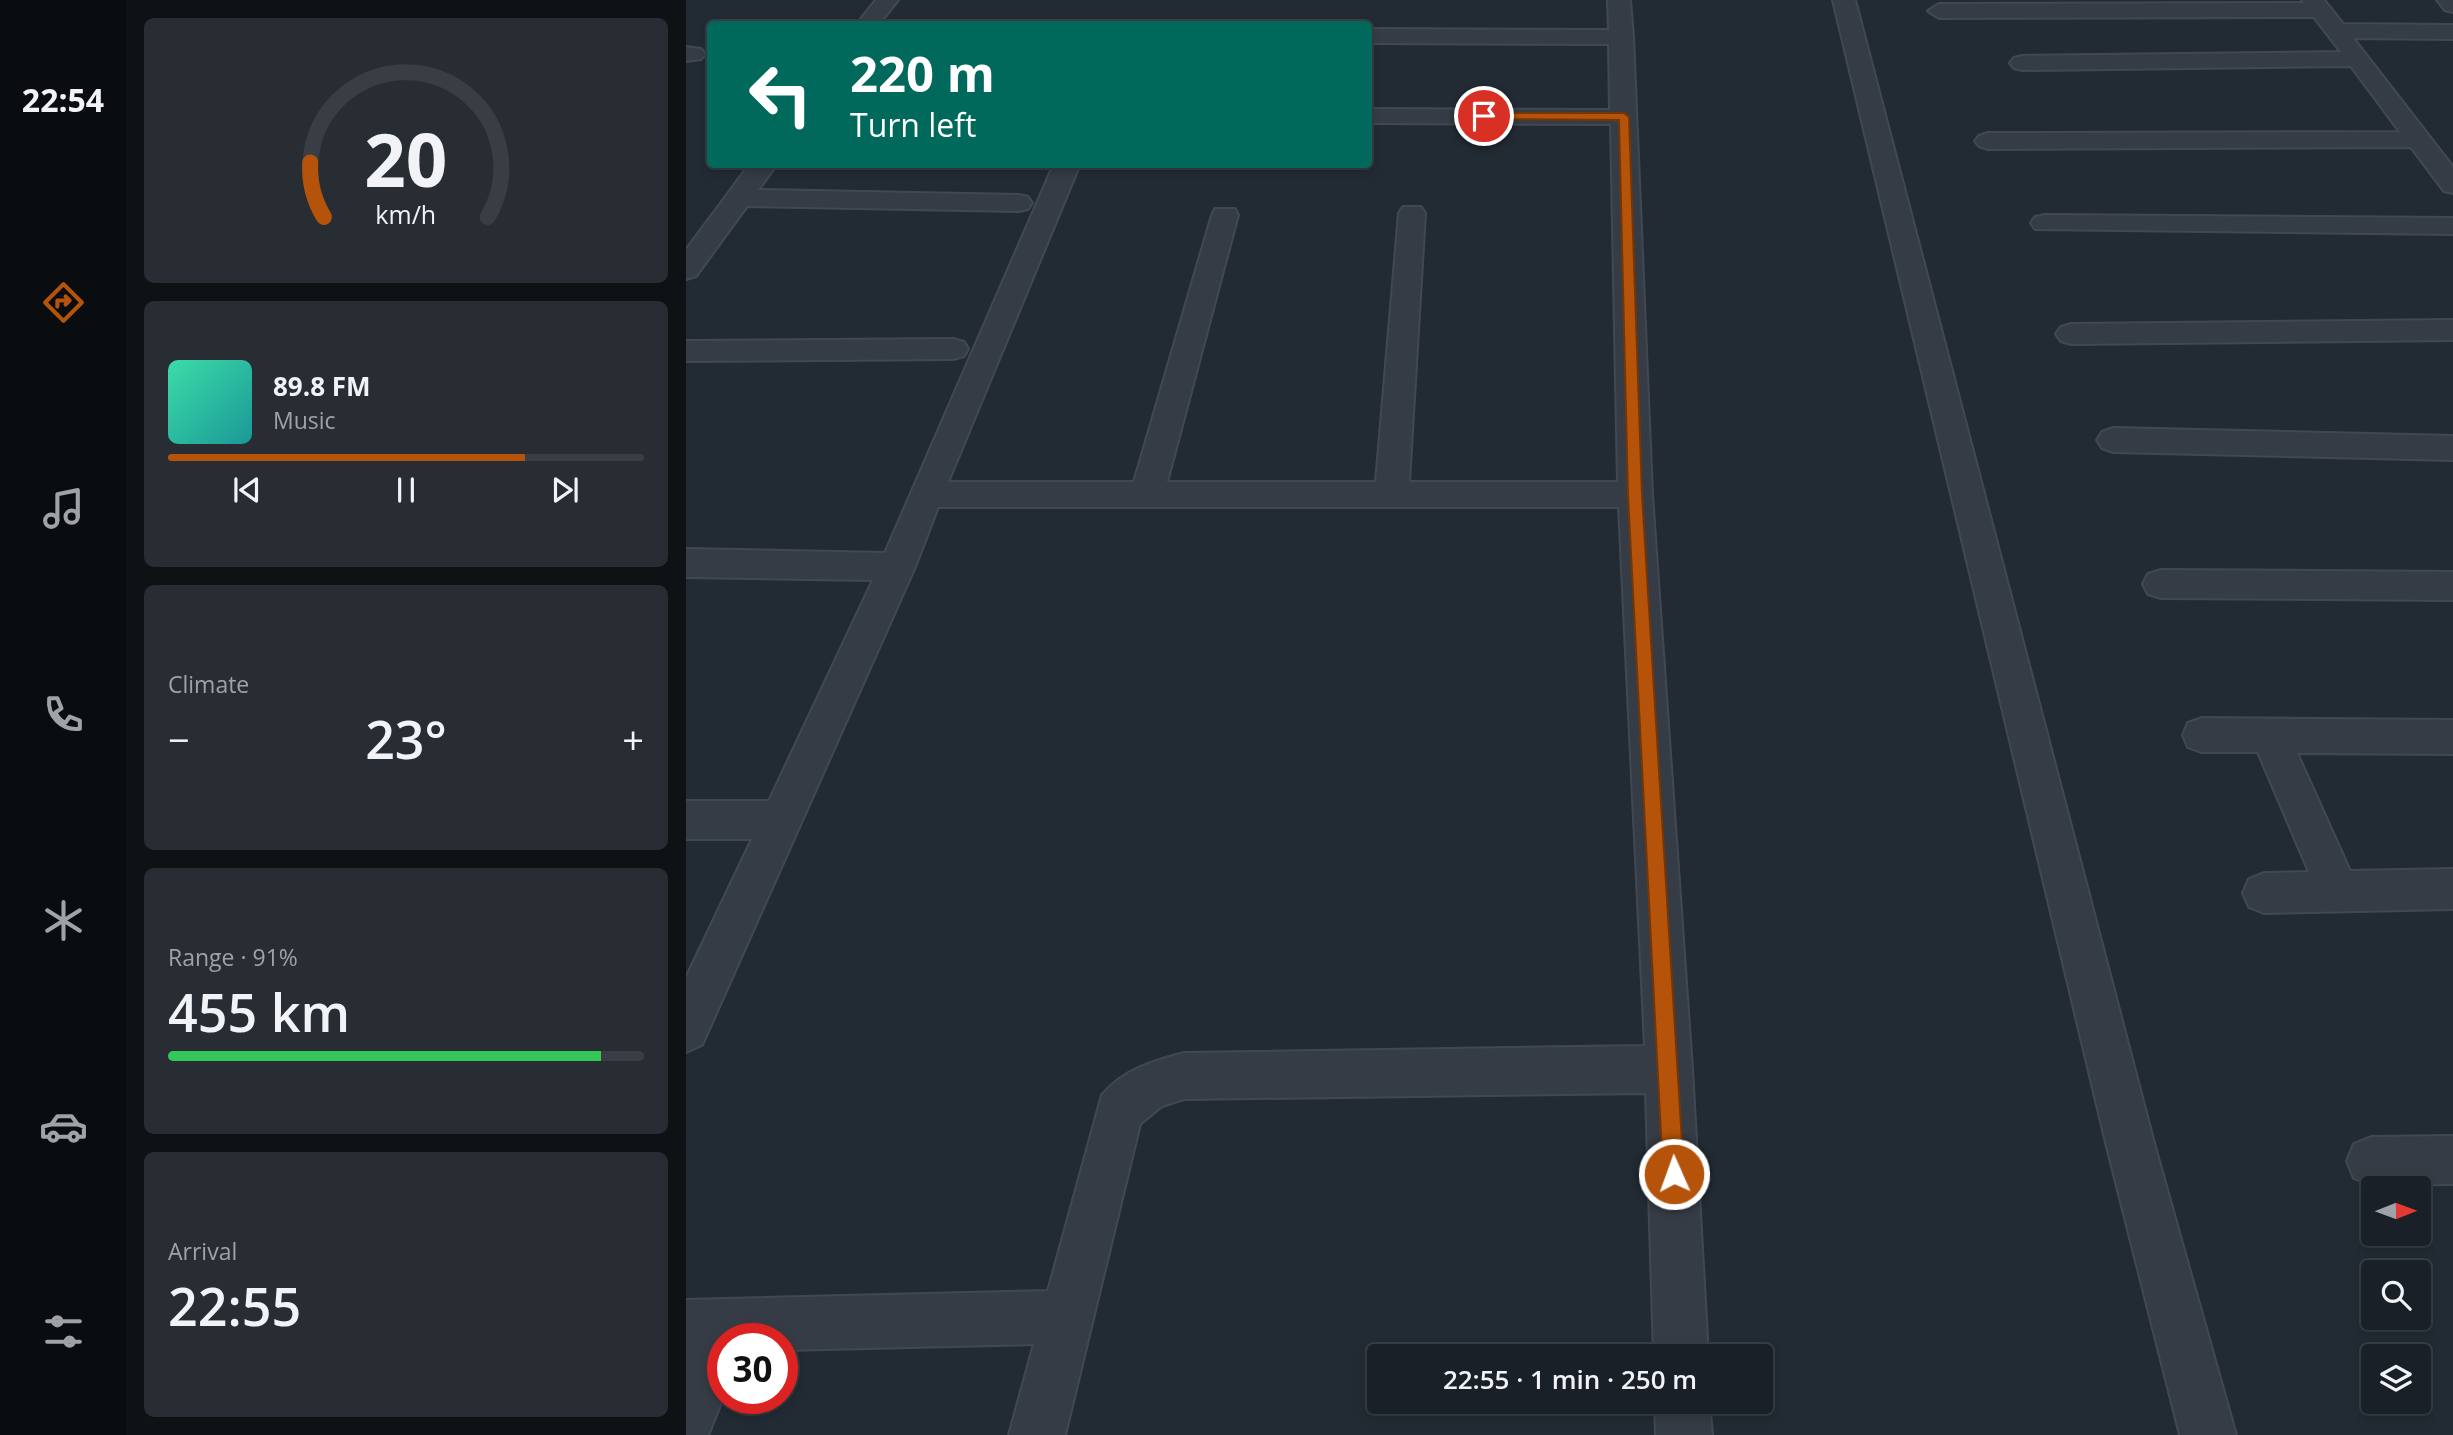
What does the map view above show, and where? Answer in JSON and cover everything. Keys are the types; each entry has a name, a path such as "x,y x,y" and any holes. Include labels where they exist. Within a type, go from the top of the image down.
{"street":[{"path":"870,21 887,0"},
{"path":"1619,0 1635,495 1670,1069 1681,1344"},
{"path":"1844,0 2132,1147 2208,1435"},
{"path":"2448,0 2453,5"},
{"path":"1939,11 2167,5 2317,5 2452,183"},
{"path":"2337,31 2453,32"},
{"path":"1372,36 1622,37"},
{"path":"2022,64 2357,59"},
{"path":"1372,116 1624,117"},
{"path":"1988,141 2418,139"},
{"path":"686,270 761,168"},
{"path":"686,1029 897,567 1065,168"},
{"path":"739,198 1019,203"},
{"path":"1391,497 1412,213"},
{"path":"1147,494 1225,215"},
{"path":"2045,223 2453,226"},
{"path":"2071,334 2453,330"},
{"path":"686,351 953,349"},
{"path":"2113,440 2453,448"},
{"path":"926,494 1391,497 1635,495"},
{"path":"686,563 897,567"},
{"path":"2161,584 2453,586"},
{"path":"2202,735 2453,737"},
{"path":"2270,736 2338,891"},
{"path":"686,820 781,820"},
{"path":"2264,892 2453,889"},
{"path":"1037,1435 1119,1112 1130,1097 1146,1086 1184,1076 1670,1069"},
{"path":"2371,1161 2453,1160"},
{"path":"686,1422 705,1326 1065,1317"},
{"path":"1683,1414 1684,1435"}],"route":[{"path":"1484,116 1624,117 1635,495 1674,1174"}]}
